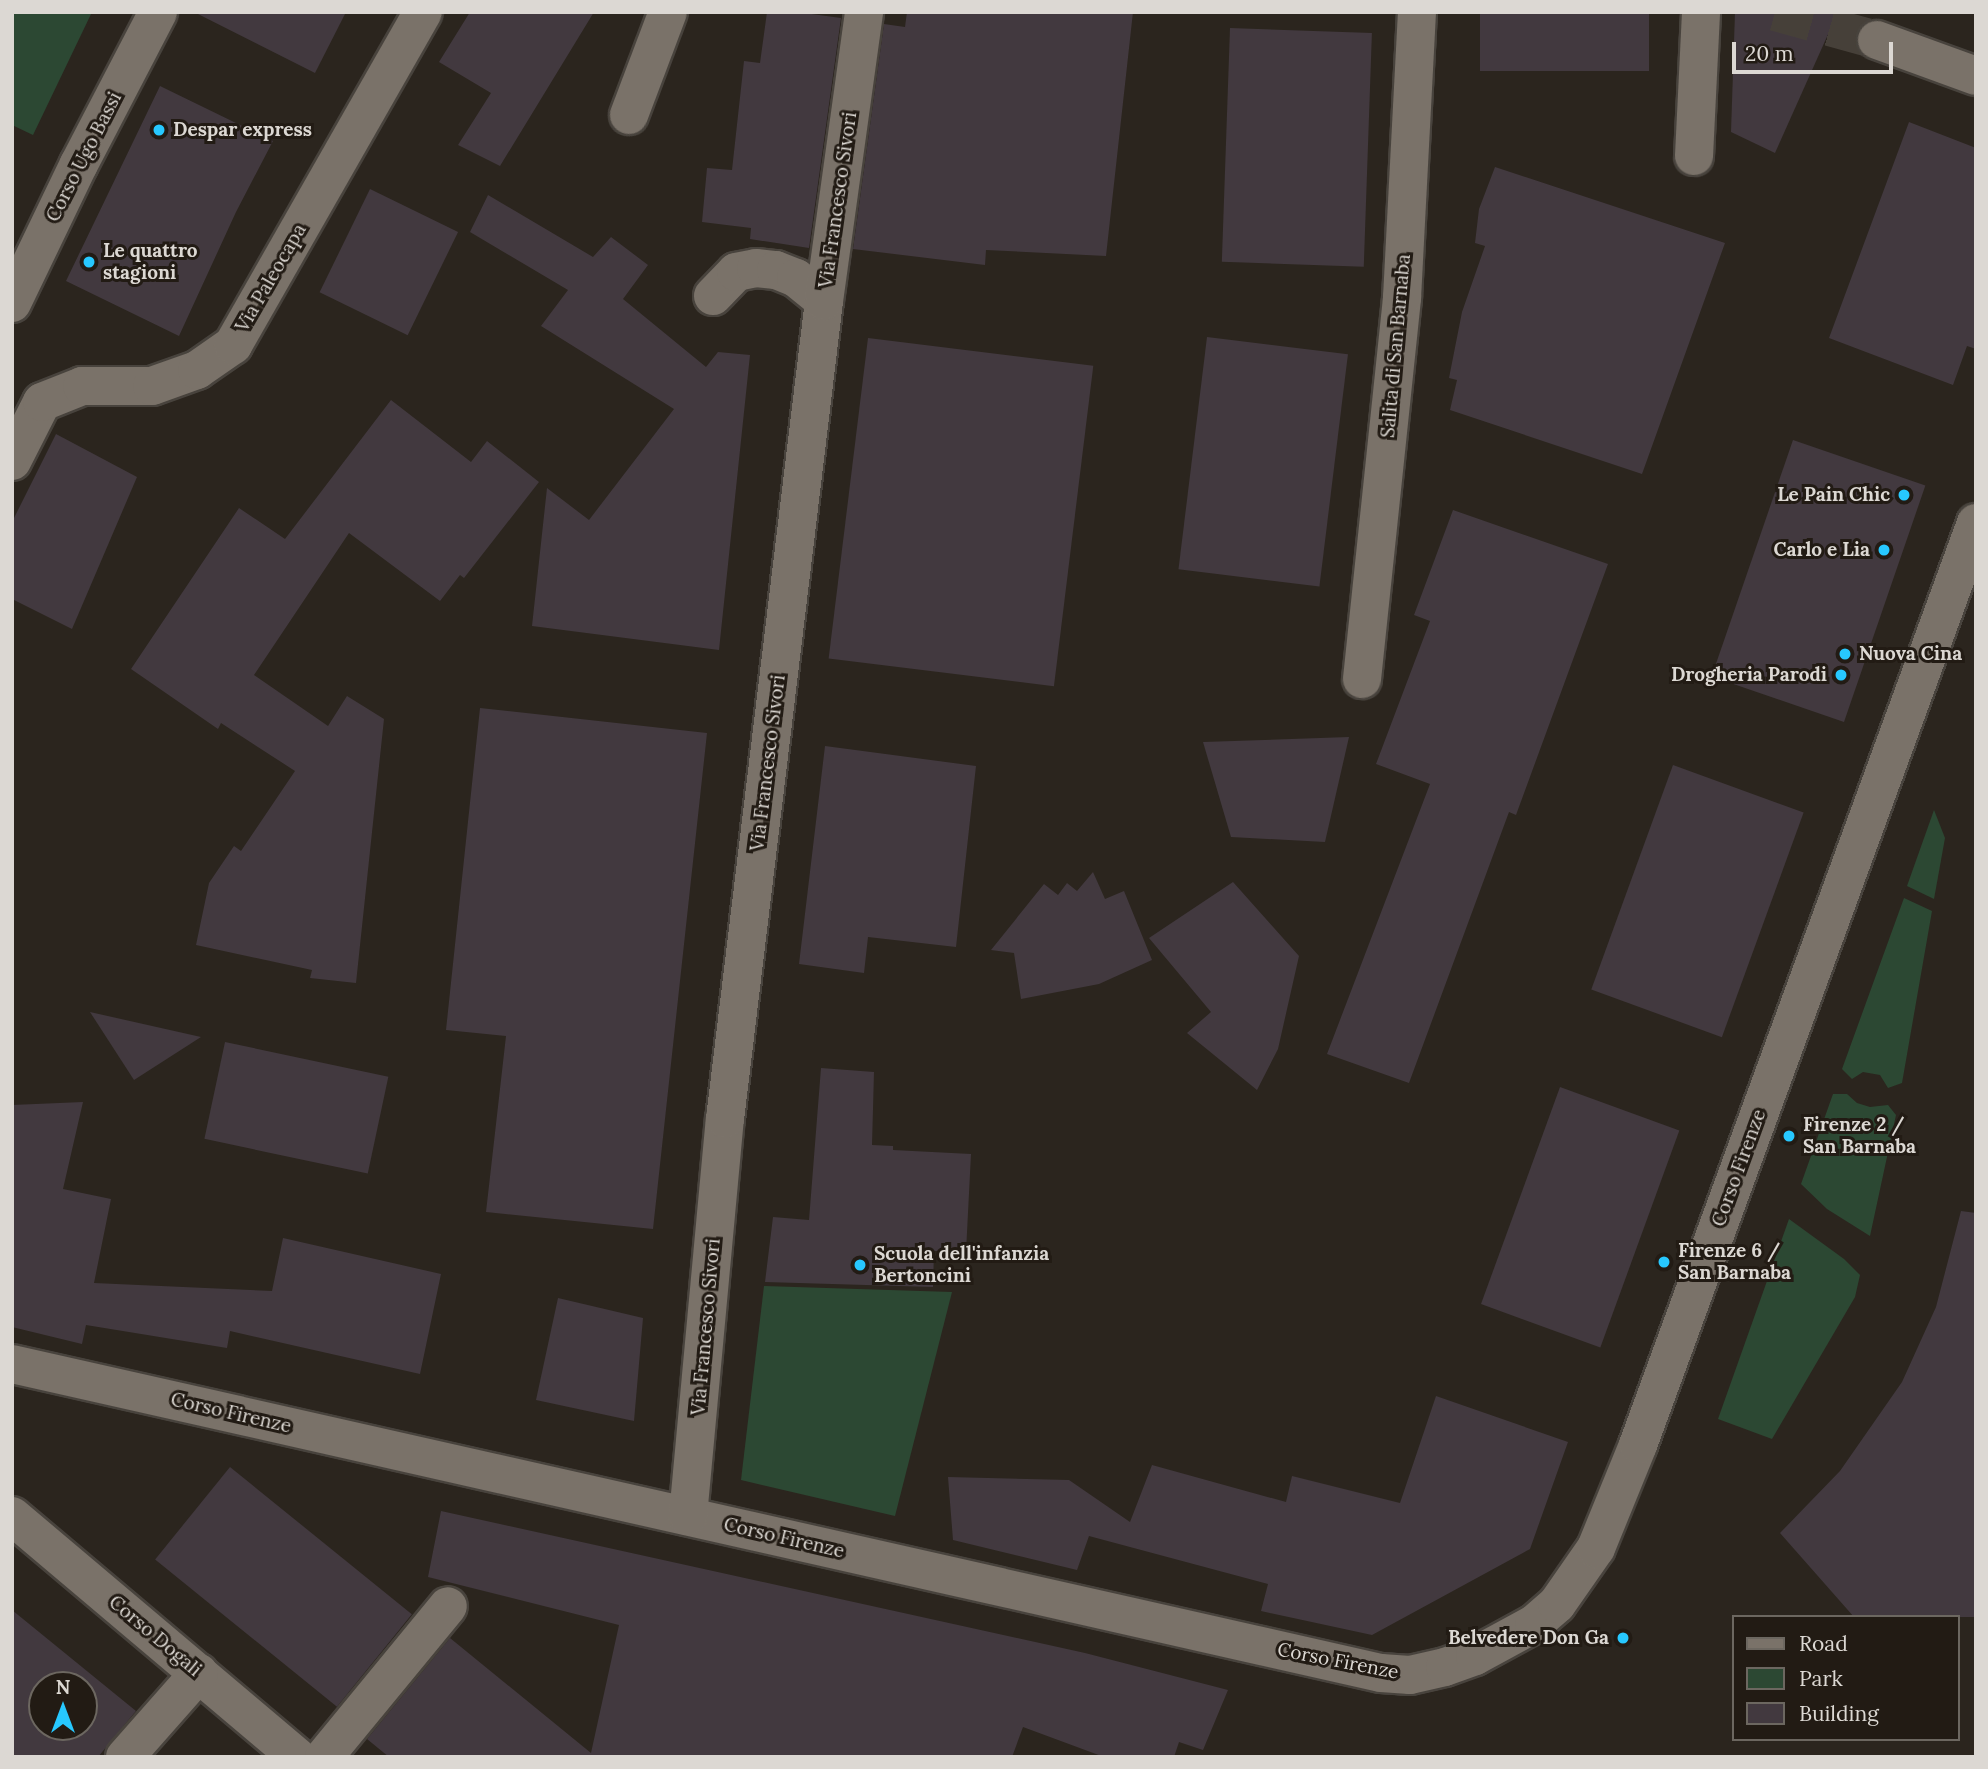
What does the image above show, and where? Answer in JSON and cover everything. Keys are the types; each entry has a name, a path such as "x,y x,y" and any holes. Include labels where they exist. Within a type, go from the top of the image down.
{"street":[{"name":"Corso Ugo Bassi","path":"12,303 158,12"},
{"name":"Via Paleocapa","path":"12,461 42,402 82,386 152,386 197,370 233,345 423,12"},
{"path":"629,115 668,12"},
{"name":"Via Francesco Sivori","path":"688,1516 725,1119 824,301 864,12"},
{"name":"Salita di San Barnaba","path":"1362,679 1402,298 1418,12"},
{"path":"1695,156 1700,12"},
{"path":"1877,40 1976,76"},
{"path":"713,296 736,272 756,268 776,270 796,278 824,301"},
{"name":"Corso Firenze","path":"12,1364 1381,1673 1410,1675 1445,1667 1475,1656 1534,1624 1557,1604 1596,1548 1638,1445 1976,523"},
{"name":"Corso Dogali","path":"12,1516 297,1757"},
{"path":"324,1757 448,1606"},
{"path":"125,1757 199,1673"}],"green space":[{"path":"12,12 92,12 33,135 12,125"},
{"path":"1934,810 1945,838 1934,899 1907,886"},
{"path":"1904,898 1932,911 1902,1083 1888,1088 1880,1075 1863,1072 1852,1079 1842,1069"},
{"path":"1833,1094 1847,1094 1857,1103 1870,1107 1888,1105 1896,1115 1870,1236 1827,1209 1801,1184"},
{"path":"1789,1219 1844,1259 1860,1275 1855,1297 1772,1439 1718,1419"},
{"path":"764,1286 952,1292 895,1516 741,1480"}],"building":[{"path":"194,12 346,12 315,73"},
{"path":"470,12 594,12 500,166 458,145 491,93 439,62"},
{"path":"767,12 797,12 841,18 809,248 750,239 751,228 702,222 707,168 732,170 744,61 760,63"},
{"path":"907,12 1133,12 1106,256 986,250 985,265 853,249 884,24 905,27"},
{"path":"1480,12 1649,12 1649,71 1480,71"},
{"path":"1735,12 1838,12 1775,153 1731,132"},
{"path":"1230,28 1372,33 1364,267 1222,262"},
{"path":"160,86 273,141 236,212 179,336 66,281"},
{"path":"1909,122 1976,148 1976,349 1967,346 1953,385 1829,338"},
{"path":"1495,167 1725,243 1642,474 1450,410 1457,380 1449,378 1462,312 1485,246 1475,243 1479,209"},
{"path":"370,189 458,232 408,335 320,292"},
{"path":"488,195 593,257 611,237 648,265 623,299 706,367 718,352 750,355 719,650 532,626 547,488 589,520 674,409 541,326 568,290 470,232"},
{"path":"1207,337 1348,354 1319,587 1178,569"},
{"path":"868,338 1093,366 1054,686 829,659"},
{"path":"391,400 471,462 487,441 539,482 464,578 460,575 440,601 349,533 254,675 328,726 347,696 384,719 356,983 310,978 312,970 196,945 209,883 234,846 241,851 295,771 221,723 218,729 131,669 239,508 285,539"},
{"path":"56,434 137,477 72,629 12,599 12,522"},
{"path":"1793,440 1925,486 1844,722 1712,676"},
{"path":"1453,510 1608,564 1516,815 1509,812 1409,1083 1327,1054 1430,784 1376,764 1430,621 1414,615"},
{"path":"480,708 707,733 653,1229 486,1212 506,1036 446,1030"},
{"path":"1349,737 1325,842 1231,837 1203,742"},
{"path":"825,746 976,766 956,947 868,937 864,973 799,964"},
{"path":"1673,765 1804,813 1722,1037 1591,990"},
{"path":"1093,872 1105,899 1124,891 1152,960 1099,984 1021,999 1014,953 991,950 1044,884 1058,895 1067,883 1077,891"},
{"path":"1233,882 1299,956 1278,1049 1257,1090 1187,1033 1211,1012 1149,938"},
{"path":"90,1012 201,1037 134,1080"},
{"path":"225,1042 388,1077 368,1174 204,1139"},
{"path":"821,1068 874,1072 872,1145 893,1146 893,1150 971,1154 966,1252 934,1251 933,1287 765,1282 773,1217 809,1220"},
{"path":"1560,1087 1679,1130 1600,1348 1481,1304"},
{"path":"83,1102 63,1189 111,1199 94,1283 272,1291 283,1238 441,1274 420,1374 230,1331 227,1348 86,1325 82,1344 12,1327 12,1105"},
{"path":"1961,1211 1976,1213 1976,1617 1852,1615 1780,1533 1840,1471 1902,1382 1936,1307"},
{"path":"558,1298 643,1318 634,1421 536,1400"},
{"path":"1436,1396 1568,1442 1530,1549 1372,1635 1261,1611 1268,1584 1089,1536 1077,1570 953,1540 948,1477 1069,1480 1130,1522 1152,1465 1286,1502 1292,1476 1400,1503"},
{"path":"230,1467 412,1614 337,1707 155,1559"},
{"path":"441,1511 1085,1653 1228,1690 1203,1750 1179,1742 1174,1757 1104,1757 1023,1727 1012,1757 389,1757 367,1739 450,1638 591,1753 619,1625 428,1577"},
{"path":"12,1610 87,1671 28,1671 28,1741 98,1741 98,1680 136,1711 98,1757 12,1757"}],"tunnel":[{"path":"1775,12 1877,40"}],"place":[{"name":"Despar express","path":"159,130"},
{"name":"Le quattro stagioni","path":"89,262"},
{"name":"Le Pain Chic","path":"1904,495"},
{"name":"Carlo e Lia","path":"1884,550"},
{"name":"Nuova Cina","path":"1845,654"},
{"name":"Drogheria Parodi","path":"1841,675"},
{"name":"Firenze 2 / San Barnaba","path":"1789,1136"},
{"name":"Firenze 6 / San Barnaba","path":"1664,1262"},
{"name":"Scuola dell'infanzia Bertoncini","path":"860,1265"},
{"name":"Belvedere Don Ga","path":"1623,1638"}]}
